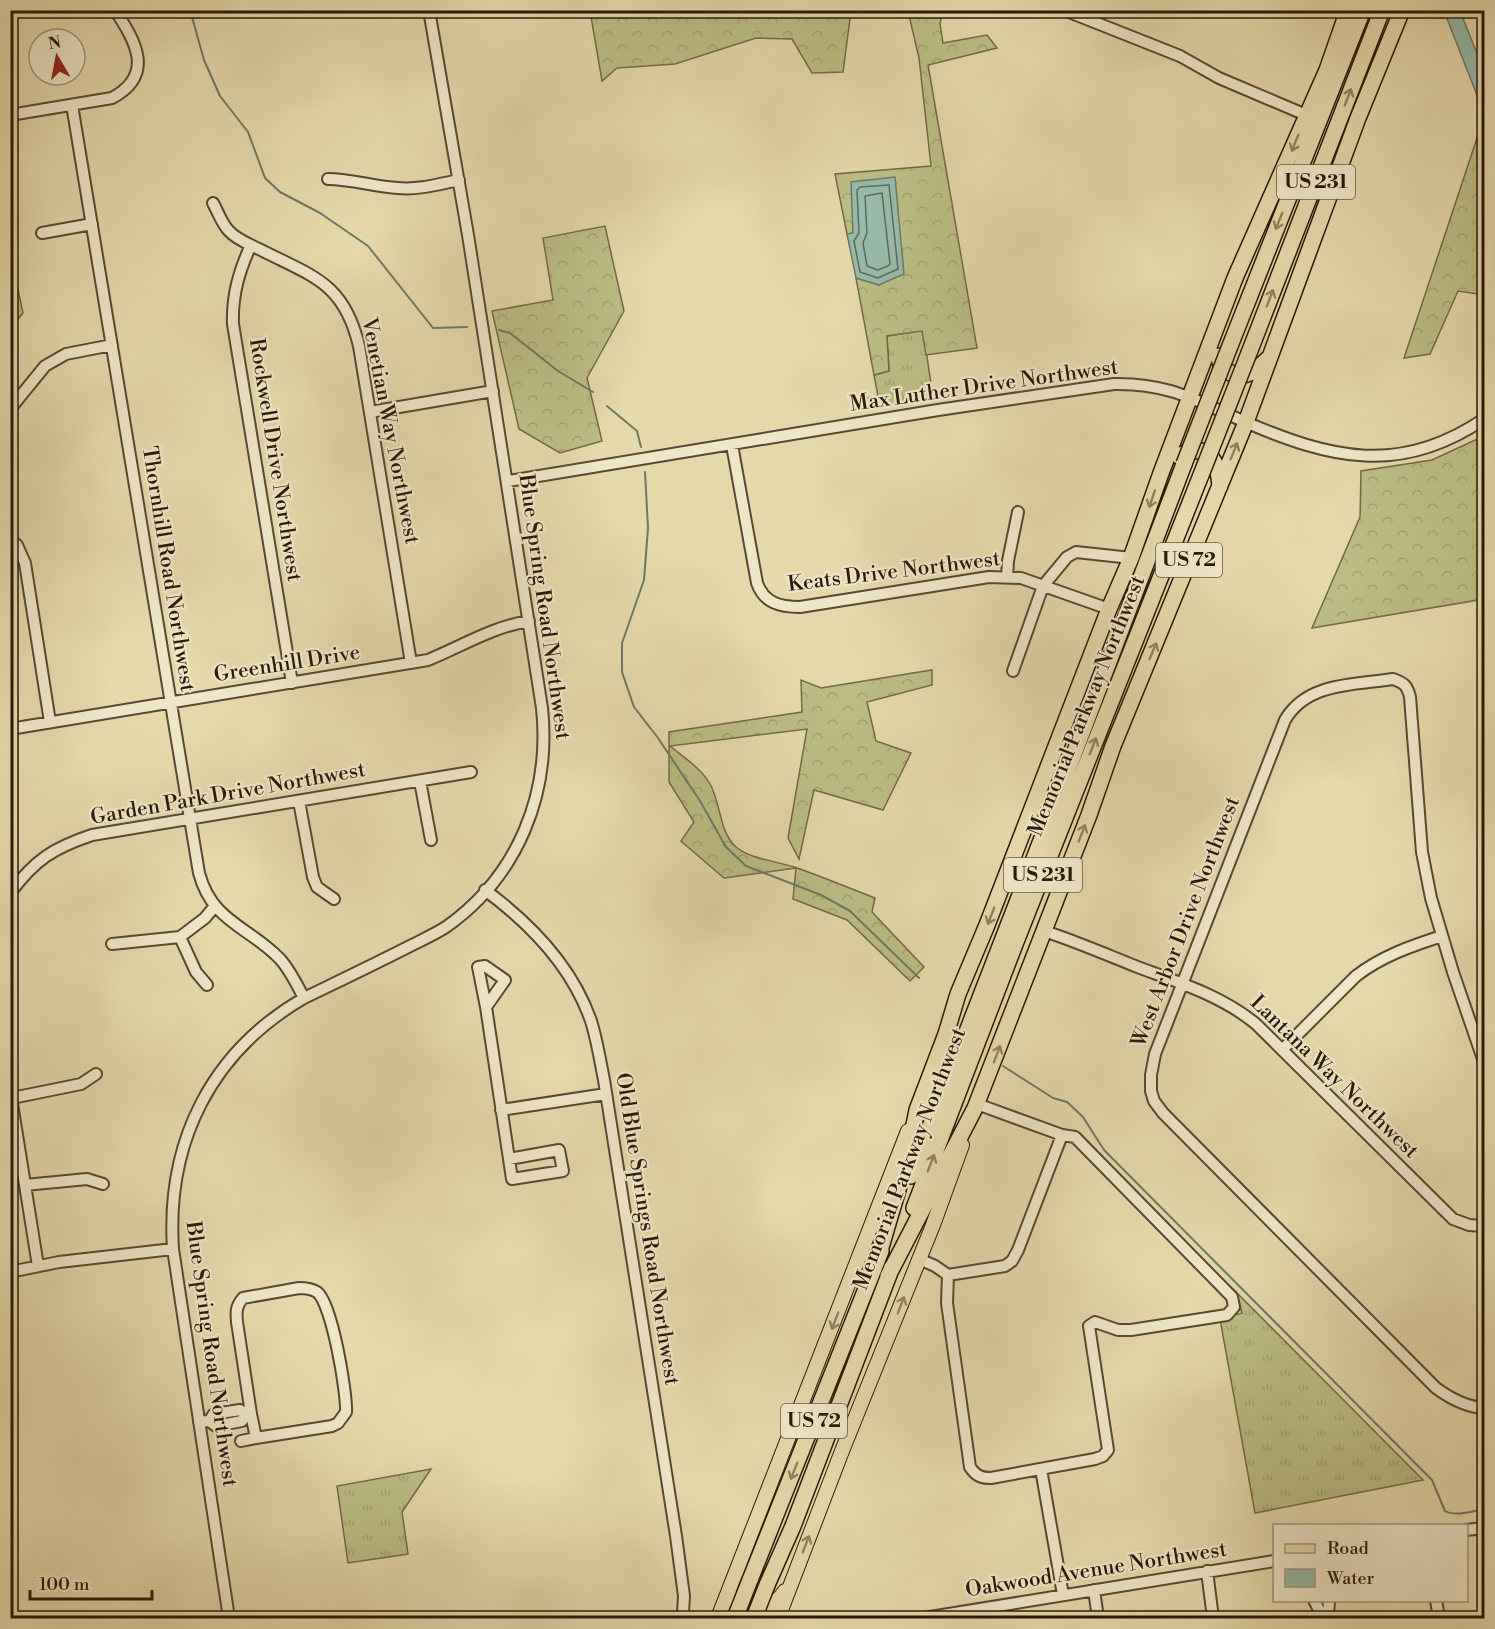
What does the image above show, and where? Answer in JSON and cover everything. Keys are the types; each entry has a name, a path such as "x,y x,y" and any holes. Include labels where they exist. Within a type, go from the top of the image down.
{"highway":[{"name":"US 72","path":"877,1261 907,1159 917,1110 946,1034 958,994 1131,558 1189,396 1235,278 1327,70 1348,10"},
{"name":"Memorial Parkway Northwest","path":"735,1618 877,1261 1184,464 1363,10"},
{"name":"Memorial Parkway Northwest","path":"754,1618 793,1526 1017,939 1382,10"},
{"name":"US 72","path":"888,1276 976,1106 1089,815 1113,746 1246,422 1358,118 1402,10"},
{"path":"1213,336 1220,362 1227,373 1236,375 1251,373 1271,356"},
{"path":"1164,465 1183,454 1196,450 1206,452 1215,460 1219,471 1220,486"},
{"path":"1036,799 1050,778 1086,707 1099,689"}],"main road":[{"path":"778,1618 919,1259 976,1106"},
{"path":"718,1618 917,1110"},
{"path":"739,1567 736,1583 737,1604 744,1612 767,1610 779,1599 793,1579"},
{"path":"783,1605 789,1618"}],"street":[{"path":"10,115 112,98 131,84 138,66 138,55 115,10"},
{"name":"Blue Spring Road Northwest","path":"229,1618 204,1421 173,1249 174,1185 187,1136 206,1093 249,1039 286,1009 304,998 446,927 473,904 506,867 515,852 531,812 543,770 544,732 508,481 429,10"},
{"path":"1064,10 1077,13 1180,56 1219,78 1306,115"},
{"name":"Thornhill Road Northwest","path":"72,105 203,886 214,907 264,944 281,960 304,998"},
{"path":"328,179 342,179 400,189 427,187 459,180"},
{"name":"Venetian Way Northwest","path":"213,203 229,231 251,245 322,281 344,305 357,337 411,663"},
{"path":"42,233 92,224"},
{"name":"Rockwell Drive Northwest","path":"251,245 236,284 232,307 233,324 292,683"},
{"path":"10,409 45,366 66,354 112,345"},
{"name":"Max Luther Drive Northwest","path":"508,481 938,410 1114,384 1155,386 1189,396 1246,422 1322,450 1369,457 1401,455 1429,447 1466,432 1485,419"},
{"path":"370,412 494,391"},
{"name":"Keats Drive Northwest","path":"732,445 757,583 760,592 775,604 784,607 800,607 961,581 1007,577 1021,578 1109,609"},
{"path":"1007,577 1018,512"},
{"path":"10,538 17,545 25,563 51,722"},
{"path":"1013,671 1043,586 1067,557 1076,552 1131,558"},
{"name":"Greenhill Drive","path":"10,729 411,663 441,655 500,627 529,621"},
{"name":"West Arbor Drive Northwest","path":"1442,936 1422,852 1410,697 1404,682 1393,679 1325,689 1307,697 1290,712 1155,1054 1150,1083 1154,1101 1199,1151 1318,1267 1436,1388 1466,1406 1485,1408"},
{"name":"Garden Park Drive Northwest","path":"10,893 14,879 36,862 70,843 92,835 471,772"},
{"path":"420,781 431,840"},
{"path":"298,801 313,877 317,887 334,899"},
{"name":"Old Blue Springs Road Northwest","path":"485,890 533,930 560,962 578,989 592,1024 606,1094 676,1536 684,1596 683,1613"},
{"path":"112,944 180,937 205,918 214,907"},
{"name":"Lantana Way Northwest","path":"1044,931 1222,1000 1239,1010 1453,1219 1469,1225 1485,1226"},
{"path":"1282,1050 1367,968 1390,954 1442,936 1485,1062"},
{"path":"180,937 196,972 207,986"},
{"path":"486,1007 512,1179 563,1171 559,1150 509,1159"},
{"path":"38,1266 11,1094 81,1084 96,1074"},
{"path":"501,1110 606,1094"},
{"path":"948,1275 947,1303 970,1467 974,1474 982,1478 1095,1459 1103,1456 1108,1450 1089,1326 1095,1322 1118,1330 1131,1330 1227,1315 1234,1307 1232,1297 1075,1137 1062,1135 976,1106"},
{"path":"919,1259 948,1275 1005,1266 1012,1261 1062,1135"},
{"path":"25,1185 87,1179 103,1184"},
{"path":"10,1272 38,1266 173,1249"},
{"path":"241,1441 332,1426 338,1424 346,1412 336,1339 323,1299 318,1292 308,1288 243,1299 238,1303 237,1322 248,1414 256,1438"},
{"path":"204,1421 216,1426 242,1421 248,1414"},
{"path":"1041,1469 1063,1595"},
{"path":"1468,1530 1485,1528"},
{"name":"Oakwood Avenue Northwest","path":"924,1618 1273,1561"},
{"path":"1228,1568 1273,1568"},
{"path":"1207,1571 1213,1618"},
{"path":"1094,1590 1098,1618"},
{"path":"1315,1602 1325,1618"},
{"path":"1323,1602 1325,1618"},
{"path":"1325,1618 1329,1602"},
{"path":"1436,1602 1439,1618"}],"green space":[{"path":"590,10 851,11 843,72 812,73 792,39 756,38 675,64 617,68 602,81"},
{"path":"908,11 943,11 940,24 943,43 987,35 997,48 928,65 977,348 926,355 922,331 887,336 889,371 874,375 856,278 879,285 853,233 847,234 835,174 931,166 919,58"},
{"path":"1481,126 1484,138 1484,295 1458,291 1430,354 1404,358"},
{"path":"605,226 624,311 587,378 602,441 560,453 519,429 492,311 553,300 543,238"},
{"path":"10,251 23,313 11,328 10,328"},
{"path":"923,330 933,397 853,410 852,401 878,396 874,375 889,371 887,336"},
{"path":"1484,436 1484,599 1312,628 1360,517 1361,471 1432,460"},
{"path":"932,670 932,685 867,702 876,741 911,753 883,810 814,790 799,859 788,838 807,729 670,746 697,768 710,784 726,834 736,847 757,858 797,868 875,898 872,912 924,967 910,981 847,920 793,899 796,868 724,878 681,841 694,822 669,782 669,732 802,712 801,680 821,688"},
{"path":"1237,1293 1423,1480 1255,1513 1220,1319 1242,1313"},
{"path":"431,1469 402,1512 408,1554 348,1563 337,1486"}],"water":[{"path":"1444,11 1460,11 1484,71 1484,113"},
{"path":"895,177 904,274 879,285 856,278 847,234 853,233 851,182"}],"waterway":[{"path":"190,10 204,60 220,96 248,132 265,178 280,192 320,213 368,246 433,328 467,327"},
{"path":"499,330 510,333 558,371 593,392"},
{"path":"607,406 637,431 641,447"},
{"path":"645,472 648,528 644,580 622,643 622,672 634,707 658,738 700,801 726,847 746,866 821,895 850,911 919,978"},
{"path":"1003,1066 1053,1098 1067,1102 1083,1117 1104,1150 1432,1480 1445,1511 1459,1514 1484,1509"}]}
